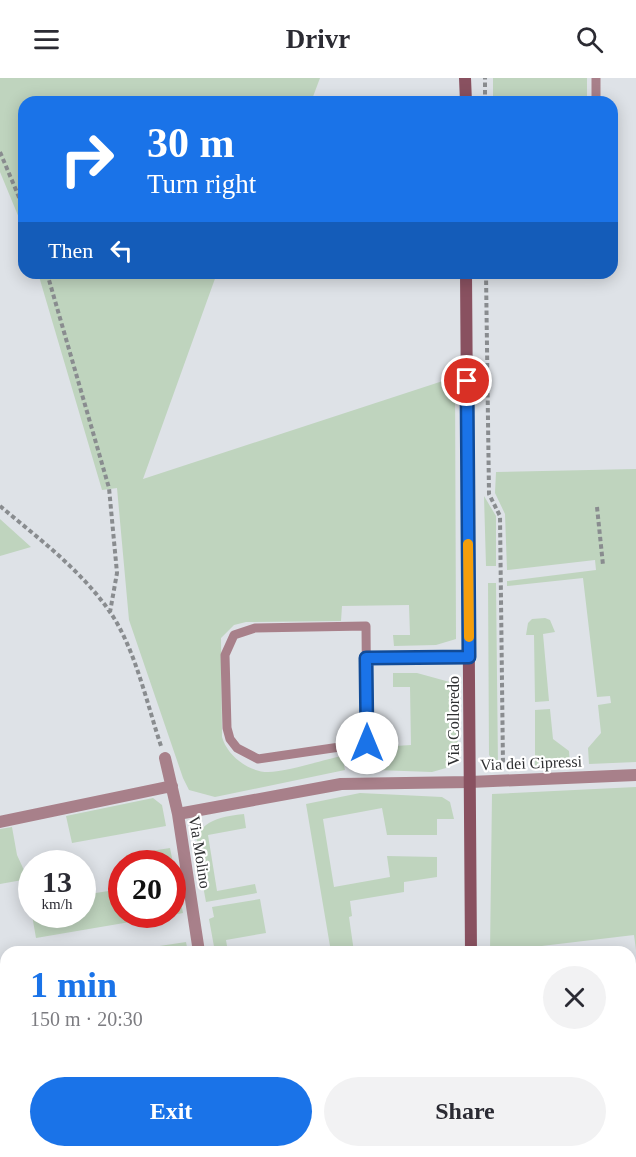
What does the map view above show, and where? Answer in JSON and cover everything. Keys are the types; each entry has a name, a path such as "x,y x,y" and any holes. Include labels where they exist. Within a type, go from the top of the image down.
{"main road":[{"path":"465,78 466,96"},
{"name":"Via Colloredo","path":"466,279 471,946"}],"street":[{"name":"Via Molino","path":"165,758 178,814 198,946"},
{"name":"Via dei Cipressi","path":"178,814 341,784 503,781 636,775"},
{"path":"0,822 172,786"}],"lane":[{"path":"596,78 596,96"},
{"path":"366,626 366,658 367,743 258,759 237,748 230,739 225,655 234,635 255,628 366,626"},
{"path":"366,658 469,657"}],"path":[{"path":"485,78 485,96"},
{"path":"0,152 18,195"},
{"path":"49,279 109,488 117,573 110,612"},
{"path":"486,279 489,494 500,516 503,781"},
{"path":"0,506 59,555 110,612 127,644 165,758"},
{"path":"597,507 603,565"}],"green space":[{"path":"0,78 320,78 313,96 18,96 18,216 0,172"},
{"path":"493,78 587,78 587,96 493,96"},
{"path":"40,279 215,279 143,479 455,377 456,639 436,645 394,646 393,635 410,635 409,605 342,606 341,621 246,622 234,625 221,638 222,737 228,750 246,766 260,771 294,768 342,756 345,770 215,797 189,790 129,620 117,488 102,490"},
{"path":"636,469 636,762 589,764 588,748 601,733 598,705 611,703 610,696 597,697 583,578 507,586 507,581 596,570 595,560 507,570 505,514 495,493 496,472"},
{"path":"484,496 496,516 496,566 486,566"},
{"path":"0,519 31,547 0,556"},
{"path":"488,583 496,583 498,766 489,755"},
{"path":"532,619 550,620 555,632 543,634 549,701 535,702 534,635 526,635 528,623"},
{"path":"393,673 417,673 457,684 458,752 446,768 432,772 349,769 394,759 395,746 411,745 410,687 393,687"},
{"path":"550,709 553,739 569,751 570,765 535,767 535,710"},
{"path":"636,787 636,946 634,935 541,946 490,946 492,794"},
{"path":"360,793 442,797 450,802 454,819 437,819 437,835 387,835 382,808 323,819 334,887 390,877 387,856 437,857 437,877 404,882 404,892 350,901 352,916 349,917 353,946 330,946 306,804"},
{"path":"153,798 162,805 166,826 72,843 66,816"},
{"path":"244,814 246,828 208,835 217,891 255,884 257,893 206,902 197,854 200,831 209,823 223,817"},
{"path":"12,827 18,857 18,881 0,884 0,829"},
{"path":"108,891 108,926 96,928 96,893"},
{"path":"260,899 266,933 226,940 227,946 214,946 209,919 214,917 212,907"},
{"path":"34,928 95,928 36,938"},
{"path":"186,942 187,946 160,946"}],"slow traffic":[{"path":"468,544 469,637"}],"route":[{"path":"367,743 366,658 469,657 467,381"}]}
